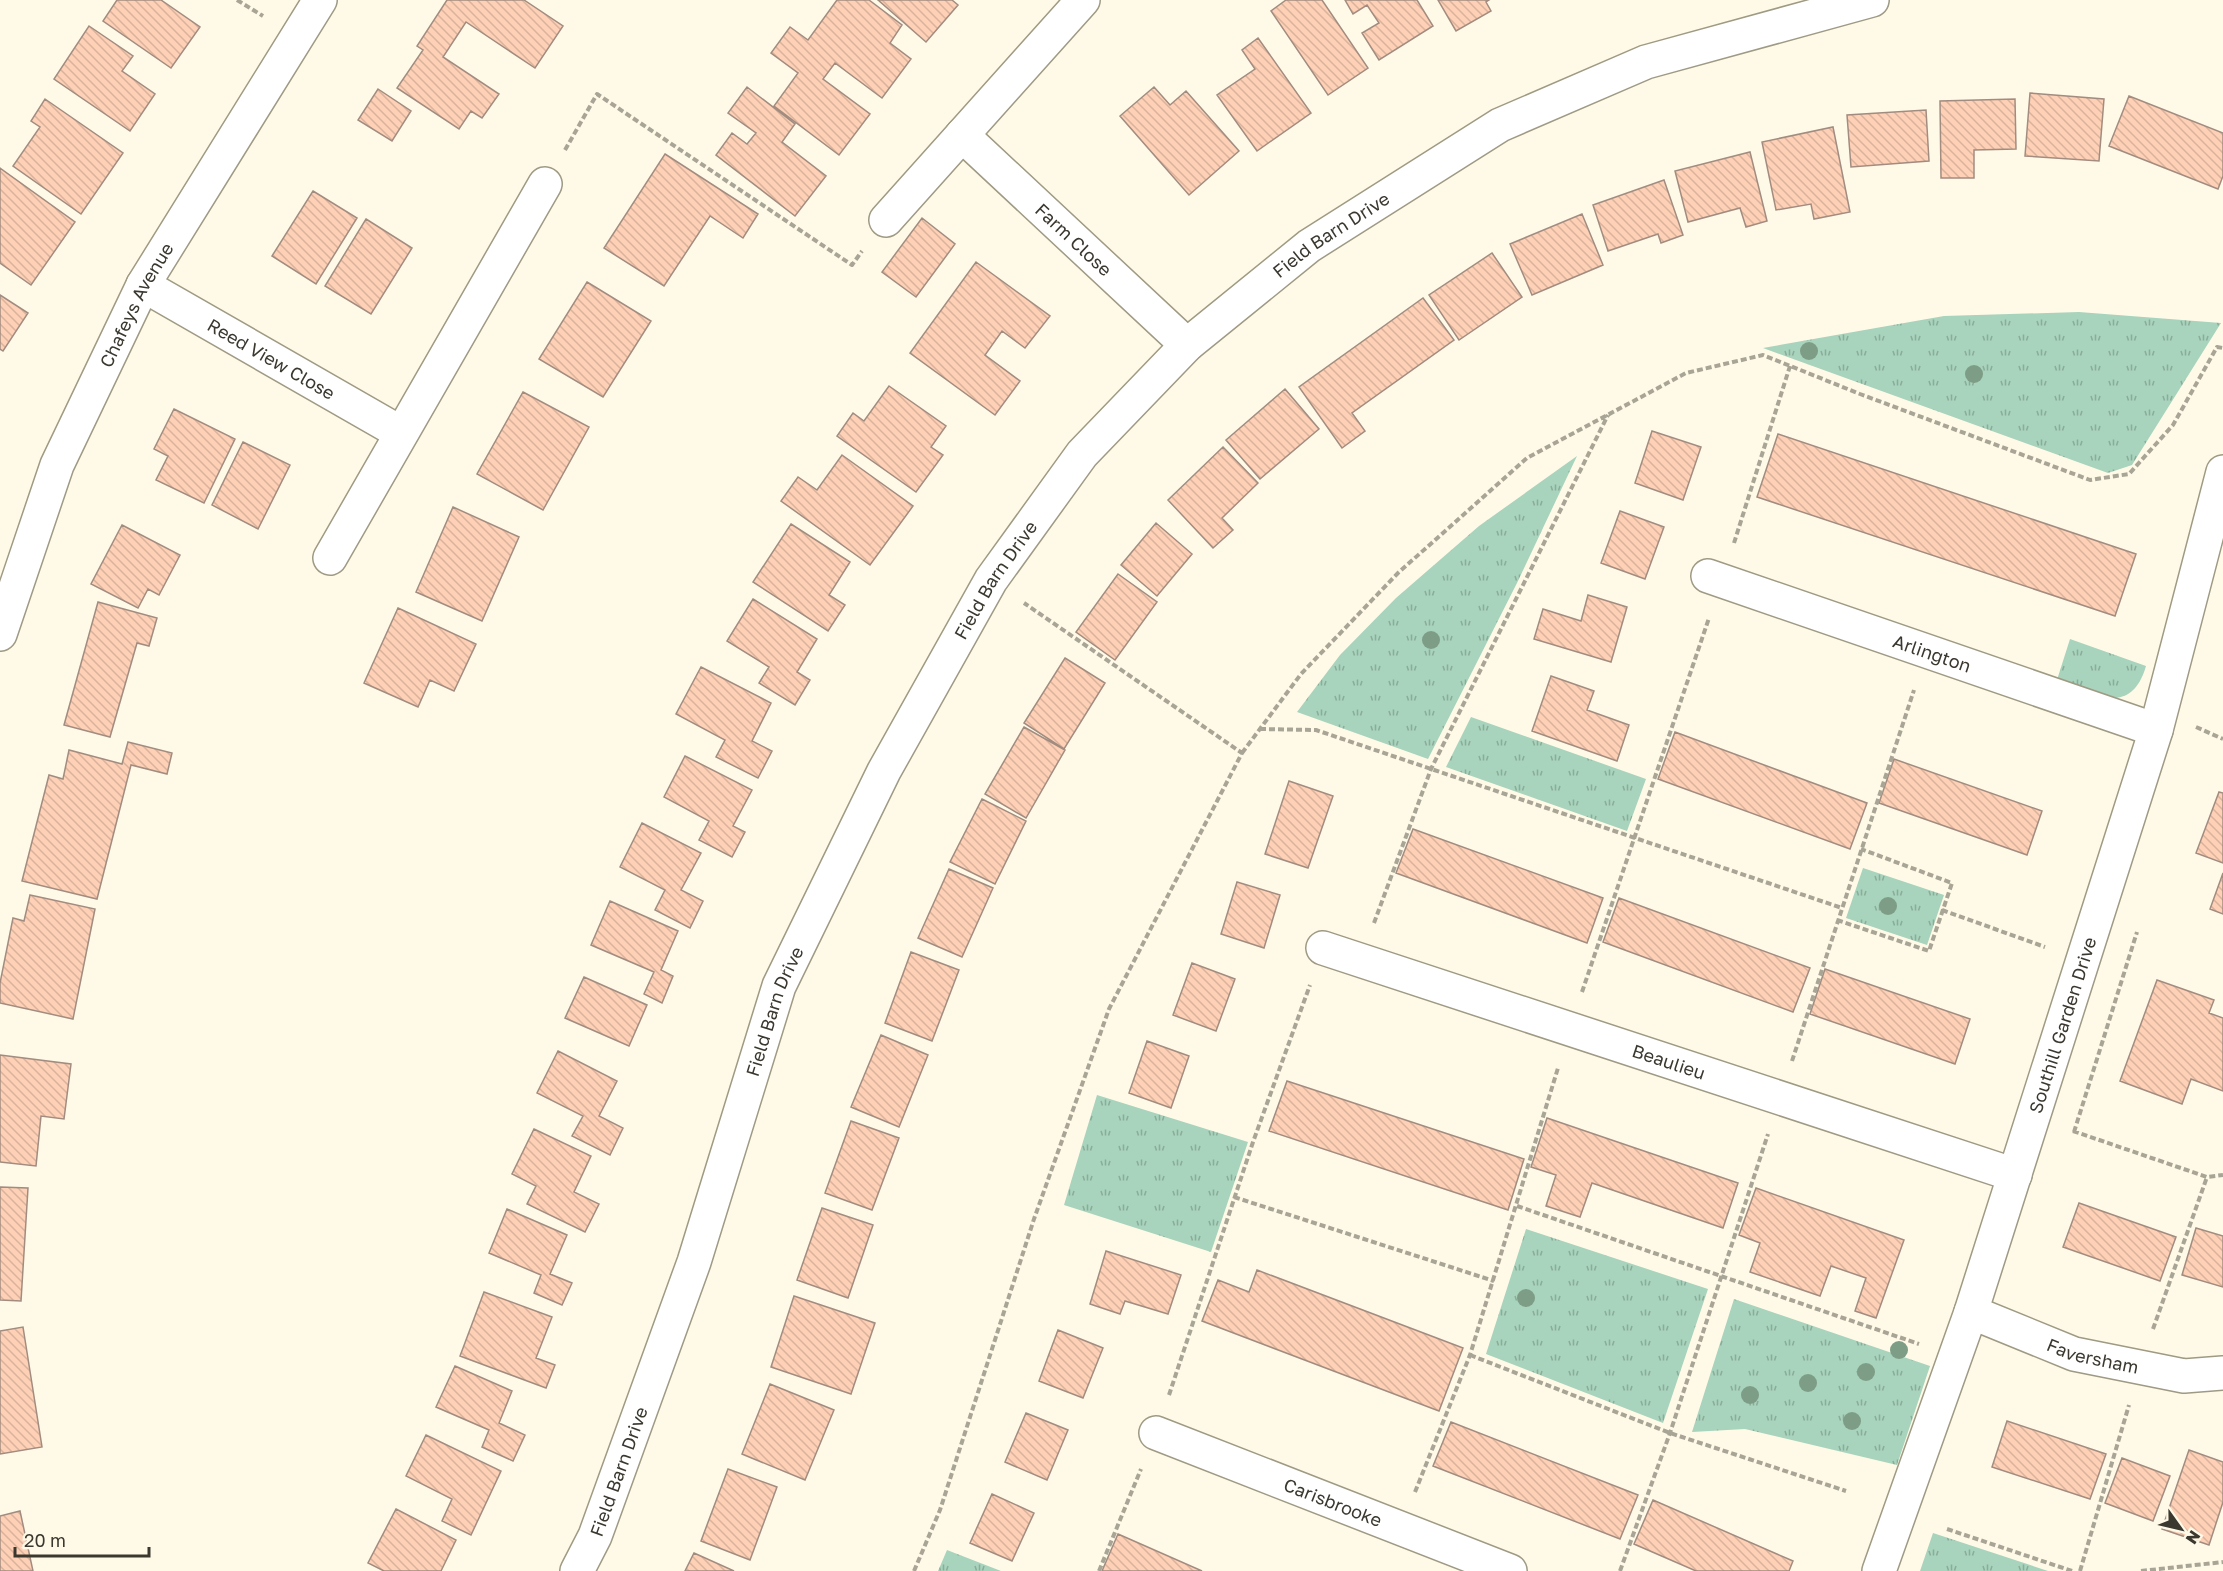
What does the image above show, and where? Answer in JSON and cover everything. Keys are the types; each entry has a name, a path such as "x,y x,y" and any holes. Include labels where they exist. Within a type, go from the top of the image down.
{"street":[{"name":"Chafeys Avenue","path":"0,634 57,465 143,285 320,0"},
{"path":"886,219 1083,0"},
{"name":"Field Barn Drive","path":"577,1571 594,1536 694,1262 779,986 884,771 991,580 1082,454 1187,345 1309,246 1500,125 1646,62 1872,0"},
{"name":"Farm Close","path":"962,135 1187,345"},
{"path":"330,558 545,184"},
{"name":"Reed View Close","path":"143,285 401,433"},
{"name":"Southill Garden Drive","path":"1880,1571 1971,1312 2156,730 2223,472"},
{"name":"Arlington","path":"1715,578 2156,730"},
{"name":"Beaulieu","path":"1323,948 2015,1175"},
{"name":"Faversham","path":"1971,1312 2074,1354 2184,1376 2223,1373"},
{"name":"Carisbrooke","path":"1156,1433 1510,1571"}],"path":[{"path":"545,184 597,94 852,265"},
{"path":"914,1571 940,1510 1034,1219 1109,1009 1242,753 1301,674 1398,573 1527,458 1686,373 1763,355 1860,394 2091,480 2129,474 2173,425 2217,347 2223,348"},
{"path":"1400,1528 1470,1355 1570,1028 1634,838 1715,578 1790,366"},
{"path":"1361,960 1431,769 1608,415"},
{"path":"991,580 1242,753"},
{"path":"1620,1571 1670,1433 1927,651"},
{"path":"1260,729 1316,730 1842,908"},
{"path":"1837,920 1929,951 1952,883 1862,849"},
{"path":"1942,910 2083,960"},
{"path":"1099,1571 1156,1433 1234,1197 1323,948"},
{"path":"2033,1117 2207,1177 2223,1175"},
{"path":"1234,1197 1494,1281"},
{"path":"1517,1206 1955,1357"},
{"path":"1470,1355 1670,1433 1846,1491"},
{"path":"1947,1529 2072,1571"},
{"path":"2141,1571 2223,1562"}],"green space":[{"path":"2079,312 2221,323 2132,465 2108,473 1763,348 1944,316"},
{"path":"1577,456 1517,583 1428,759 1297,712 1340,655 1396,598 1479,526"},
{"path":"2070,639 2146,666 2139,682 2131,692 2121,697 2109,698 2056,683"},
{"path":"1471,717 1646,779 1627,831 1446,767"},
{"path":"1863,868 1944,895 1927,945 1846,918"},
{"path":"1097,1095 1248,1142 1211,1252 1064,1205"},
{"path":"1526,1229 1708,1289 1663,1423 1486,1354"},
{"path":"1734,1299 1930,1366 1897,1465 1745,1429 1692,1432"},
{"path":"1933,1533 2048,1571 1920,1571"},
{"path":"947,1550 1001,1571 938,1571"}],"building":[{"path":"117,0 161,0 200,27 171,68 103,21"},
{"path":"447,0 524,0 563,26 535,68 466,22 443,57 499,94 482,118 471,111 459,129 397,88 423,50 417,46"},
{"path":"837,0 869,0 902,25 890,43 911,59 882,98 835,63 823,79 870,114 839,155 774,106 798,73 771,53 790,27 808,40"},
{"path":"878,0 952,0 958,5 926,42"},
{"path":"1286,0 1322,0 1368,68 1328,95 1271,11"},
{"path":"1345,0 1417,0 1433,26 1379,60 1362,33 1379,23 1367,5 1353,14"},
{"path":"1438,0 1489,0 1486,2 1491,11 1456,31"},
{"path":"89,26 133,56 122,71 155,94 130,131 54,79"},
{"path":"1258,38 1311,113 1257,151 1217,95 1255,69 1242,50"},
{"path":"747,87 795,124 782,142 826,176 795,216 716,155 732,133 747,144 756,133 728,113"},
{"path":"1154,87 1170,105 1186,91 1239,151 1189,195 1120,116"},
{"path":"378,89 411,111 392,141 358,120"},
{"path":"2030,93 2104,99 2099,161 2025,156"},
{"path":"2129,96 2223,133 2223,176 2218,189 2109,146"},
{"path":"45,99 123,153 81,214 13,166 40,127 31,121"},
{"path":"2015,99 2016,149 1974,150 1974,178 1941,178 1940,101"},
{"path":"1926,110 1929,161 1851,167 1847,115"},
{"path":"1833,127 1850,212 1814,219 1811,204 1776,210 1762,142"},
{"path":"1750,152 1767,221 1746,227 1740,208 1688,222 1675,171"},
{"path":"665,154 758,214 743,238 710,216 664,286 604,248"},
{"path":"0,168 75,222 31,285 0,263"},
{"path":"1664,180 1683,235 1661,243 1658,234 1608,251 1593,205"},
{"path":"313,191 357,218 316,284 272,256"},
{"path":"1582,214 1603,265 1532,295 1510,244"},
{"path":"922,218 955,244 916,297 882,272"},
{"path":"366,219 412,248 371,314 325,286"},
{"path":"1492,253 1522,297 1459,340 1429,295"},
{"path":"976,262 1050,316 1025,348 1002,331 985,355 1020,381 995,415 910,353"},
{"path":"587,282 651,321 603,397 539,359"},
{"path":"0,295 28,313 3,351 0,349"},
{"path":"1423,298 1454,340 1352,413 1365,431 1342,448 1299,387"},
{"path":"889,386 946,426 931,447 943,455 916,492 837,436 853,413 864,421"},
{"path":"1285,389 1319,429 1260,479 1226,440"},
{"path":"523,392 589,427 543,510 477,474"},
{"path":"174,409 235,439 204,503 156,480 168,456 154,449"},
{"path":"1652,431 1701,447 1683,500 1635,483"},
{"path":"1778,434 2136,554 2115,616 1757,497"},
{"path":"243,442 290,465 258,529 212,505"},
{"path":"1223,447 1258,483 1222,518 1233,530 1213,548 1168,500"},
{"path":"842,455 913,506 870,565 781,501 798,477 817,490"},
{"path":"453,507 519,537 482,621 416,592"},
{"path":"1620,511 1664,527 1645,579 1601,563"},
{"path":"1156,523 1192,554 1157,596 1121,565"},
{"path":"791,524 850,562 829,595 845,605 828,631 753,582"},
{"path":"122,525 180,555 159,595 148,589 138,608 91,584"},
{"path":"1118,574 1157,602 1115,660 1076,632"},
{"path":"1588,595 1627,607 1611,662 1534,639 1543,609 1581,621"},
{"path":"753,599 817,639 797,672 810,680 795,705 759,683 769,667 727,641"},
{"path":"98,602 157,618 149,646 137,643 110,737 64,725"},
{"path":"398,608 476,644 454,691 430,680 418,707 364,683"},
{"path":"1065,658 1105,683 1064,749 1024,723"},
{"path":"701,667 771,703 752,741 772,751 758,778 716,757 725,740 676,714"},
{"path":"1551,676 1594,691 1587,710 1629,725 1617,761 1532,731"},
{"path":"1024,727 1065,750 1026,818 985,794"},
{"path":"1675,732 1867,803 1850,849 1658,779"},
{"path":"128,742 172,753 167,774 131,765 97,899 22,881 49,775 63,779 69,750 122,764"},
{"path":"685,756 752,790 733,826 745,832 732,857 699,840 709,821 664,797"},
{"path":"1894,759 2042,811 2027,855 1879,803"},
{"path":"1289,781 1333,796 1308,868 1265,854"},
{"path":"2219,792 2223,793 2223,863 2196,853"},
{"path":"982,799 1026,821 995,884 950,862"},
{"path":"642,823 701,853 681,890 703,901 690,928 655,910 665,890 620,867"},
{"path":"1413,829 1603,898 1587,943 1396,873"},
{"path":"949,869 993,888 962,957 918,938"},
{"path":"2223,873 2223,914 2210,909"},
{"path":"1237,882 1280,895 1264,948 1221,934"},
{"path":"30,895 95,909 73,1019 0,1003 0,983 13,918 24,921"},
{"path":"1619,898 1810,968 1793,1012 1603,942"},
{"path":"610,901 678,931 661,970 673,976 662,1003 644,994 654,972 591,945"},
{"path":"911,952 959,970 932,1041 885,1023"},
{"path":"1192,963 1235,979 1216,1031 1173,1015"},
{"path":"1825,969 1970,1019 1955,1064 1810,1014"},
{"path":"584,977 647,1005 629,1046 565,1018"},
{"path":"2157,980 2214,1000 2209,1013 2223,1018 2223,1091 2191,1079 2182,1104 2120,1081"},
{"path":"881,1035 928,1055 899,1127 851,1107"},
{"path":"1147,1041 1189,1056 1171,1108 1129,1093"},
{"path":"558,1051 617,1081 599,1116 623,1128 610,1155 572,1136 583,1116 537,1093"},
{"path":"0,1055 71,1064 64,1119 41,1116 36,1166 0,1162"},
{"path":"1287,1081 1524,1159 1508,1210 1269,1131"},
{"path":"1547,1118 1738,1183 1723,1228 1592,1183 1580,1217 1546,1206 1556,1175 1531,1167"},
{"path":"851,1121 899,1138 872,1210 825,1193"},
{"path":"534,1129 591,1156 574,1192 599,1204 585,1232 527,1204 536,1186 512,1174"},
{"path":"0,1187 28,1188 21,1301 0,1300"},
{"path":"1756,1188 1904,1240 1876,1318 1855,1311 1866,1278 1831,1266 1820,1296 1750,1272 1760,1243 1739,1235"},
{"path":"2079,1203 2176,1237 2160,1281 2063,1247"},
{"path":"822,1208 873,1225 848,1298 797,1280"},
{"path":"507,1209 567,1235 550,1274 572,1283 562,1305 534,1293 541,1275 489,1253"},
{"path":"2196,1228 2223,1236 2223,1287 2182,1275"},
{"path":"1106,1251 1181,1275 1168,1314 1125,1301 1120,1314 1090,1304"},
{"path":"1257,1270 1463,1348 1439,1411 1202,1321 1218,1280 1249,1292"},
{"path":"484,1292 552,1317 536,1358 555,1365 546,1388 460,1356"},
{"path":"794,1296 875,1323 851,1394 771,1367"},
{"path":"23,1327 42,1447 0,1454 0,1331"},
{"path":"1058,1330 1103,1348 1083,1398 1039,1381"},
{"path":"455,1366 512,1391 499,1423 525,1435 513,1461 482,1447 489,1430 436,1407"},
{"path":"770,1384 834,1410 805,1480 742,1454"},
{"path":"1026,1413 1068,1430 1047,1480 1005,1462"},
{"path":"2007,1421 2106,1454 2090,1499 1992,1467"},
{"path":"1451,1422 1638,1495 1620,1539 1433,1466"},
{"path":"426,1435 501,1471 471,1535 442,1521 452,1499 406,1476"},
{"path":"2189,1450 2223,1462 2223,1502 2209,1545 2162,1529"},
{"path":"2122,1458 2170,1476 2153,1521 2105,1503"},
{"path":"728,1469 777,1487 750,1560 701,1541"},
{"path":"992,1494 1034,1513 1012,1561 970,1543"},
{"path":"1653,1500 1793,1561 1789,1571 1696,1571 1634,1544"},
{"path":"396,1509 456,1540 441,1571 384,1571 368,1563"},
{"path":"20,1511 33,1571 0,1571 0,1516"},
{"path":"1118,1534 1202,1571 1102,1571"},
{"path":"694,1553 734,1571 685,1571"}]}
